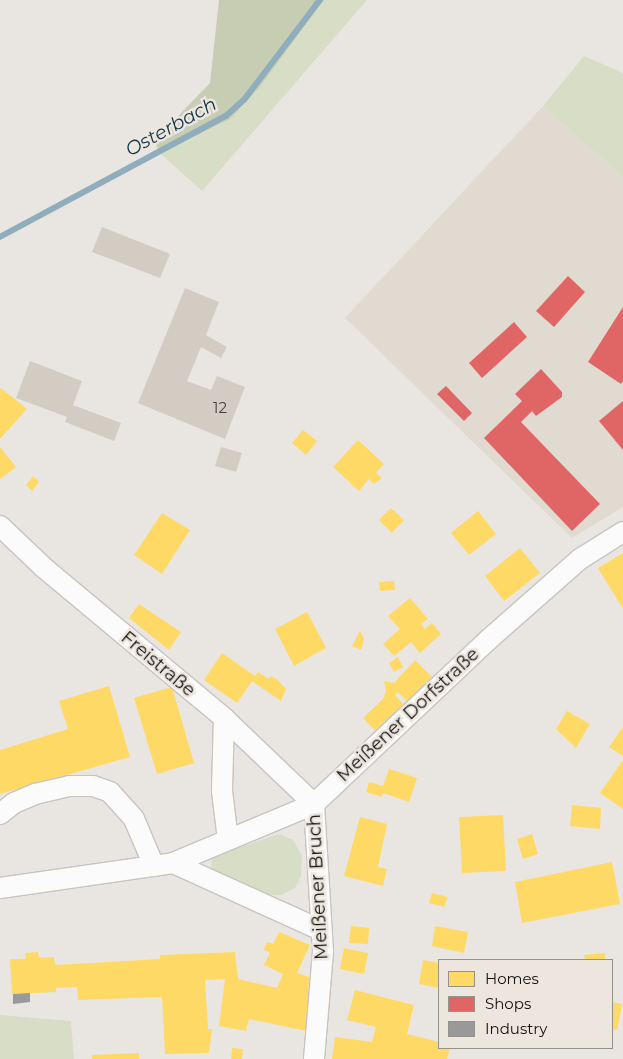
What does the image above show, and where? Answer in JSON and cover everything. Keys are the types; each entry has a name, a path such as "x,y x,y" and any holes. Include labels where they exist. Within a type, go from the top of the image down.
{"street":[{"name":"Freistraße","path":"0,526 43,568 224,718 314,804"},
{"name":"Meißener Dorfstraße","path":"0,888 164,864 314,804 488,640 580,559 623,532"},
{"path":"224,718 222,791 228,840"},
{"path":"0,814 14,803 35,794 69,786 93,786 110,792 134,819 164,864 321,930"},
{"name":"Meißener Bruch","path":"314,804 323,951 314,1059"}],"shaded area":[{"path":"543,106 623,177 623,507 572,538 345,318"}],"green space":[{"path":"219,0 324,0 259,88 230,119 160,153 154,141 210,83"},
{"path":"324,0 367,0 202,191 160,153 230,119 259,88"},
{"path":"584,56 623,73 623,177 543,106"},
{"path":"279,834 293,840 302,856 301,876 295,888 281,895 266,895 211,870 212,857"},
{"path":"0,1015 71,1021 74,1059 0,1059"}],"building: Homes":[{"path":"1,388 27,409 0,439 0,390"},
{"path":"303,430 317,441 306,455 292,443"},
{"path":"358,440 384,464 376,473 382,478 374,484 369,479 359,491 333,467"},
{"path":"0,447 16,467 0,479"},
{"path":"33,476 39,482 32,491 26,485"},
{"path":"391,508 404,520 392,533 379,520"},
{"path":"478,511 496,534 469,555 451,533"},
{"path":"162,513 190,530 162,574 134,555"},
{"path":"520,548 540,573 504,601 485,576"},
{"path":"623,553 623,609 598,568"},
{"path":"394,581 395,590 380,591 379,582"},
{"path":"410,598 428,619 421,624 425,629 432,623 441,634 420,653 411,642 394,656 383,644 400,629 388,616"},
{"path":"139,604 181,632 169,650 129,618"},
{"path":"307,612 326,648 294,666 275,629"},
{"path":"360,631 364,639 361,650 352,646"},
{"path":"222,653 255,676 258,672 269,679 271,676 278,680 286,689 281,701 252,681 237,703 204,680"},
{"path":"398,657 403,667 394,672 389,663"},
{"path":"415,660 432,677 408,702 398,692 395,695 404,705 376,732 363,718 383,699 386,691 384,681 394,683"},
{"path":"109,686 130,757 0,794 0,750 68,729 59,701"},
{"path":"172,687 194,763 157,774 134,698"},
{"path":"567,711 590,724 576,748 556,729"},
{"path":"623,727 623,756 609,747"},
{"path":"623,760 623,809 600,793"},
{"path":"389,769 417,778 409,802 383,793 382,797 366,792 369,782 383,786"},
{"path":"572,805 601,808 600,829 570,826"},
{"path":"503,815 506,871 462,873 459,817"},
{"path":"360,817 387,824 378,867 387,869 383,886 344,876"},
{"path":"532,834 538,854 523,859 517,839"},
{"path":"612,862 620,904 522,923 515,882"},
{"path":"432,893 448,897 444,907 429,903"},
{"path":"351,926 369,928 368,944 349,943"},
{"path":"435,926 468,932 464,953 432,946"},
{"path":"279,932 310,945 297,973 309,977 307,1031 249,1019 246,1031 219,1026 225,979 205,980 208,1029 212,1029 209,1053 165,1054 162,997 78,1000 77,987 56,988 56,992 12,994 10,959 26,959 25,953 38,952 39,958 54,957 55,965 160,959 160,955 235,952 238,979 277,988 283,974 264,965 270,953 264,950 267,942 273,944"},
{"path":"344,948 368,953 364,974 340,969"},
{"path":"605,953 605,959 585,959 584,955"},
{"path":"423,960 438,963 438,988 419,984"},
{"path":"355,990 414,1005 407,1034 438,1042 438,1049 450,1049 447,1059 332,1059 335,1037 372,1042 376,1027 347,1020"},
{"path":"613,1002 622,1004 617,1030 613,1029"},
{"path":"232,1048 243,1049 242,1059 231,1059"},
{"path":"139,1053 139,1059 92,1059 92,1055"}],"building: Shops":[{"path":"568,276 585,292 554,327 536,311"},
{"path":"623,307 623,381 621,384 588,362"},
{"path":"514,322 527,337 482,378 469,363"},
{"path":"541,369 562,392 562,397 536,416 532,411 521,422 600,504 572,531 484,438 522,401 515,394"},
{"path":"446,386 472,413 464,421 437,394"},
{"path":"623,401 623,450 599,421"}],"building: Industry":[{"path":"30,993 30,1002 13,1004 13,994"}],"building: Other":[{"path":"102,227 170,254 160,278 92,252"},
{"path":"185,288 219,302 206,335 227,347 221,358 201,347 187,381 211,390 217,376 245,387 225,439 138,403"},
{"path":"30,361 82,381 73,405 121,423 114,441 65,422 67,417 16,398"},
{"path":"221,447 242,453 236,472 215,466"}],"waterway":[{"name":"Osterbach","path":"0,237 226,116 244,100 320,0"}]}
